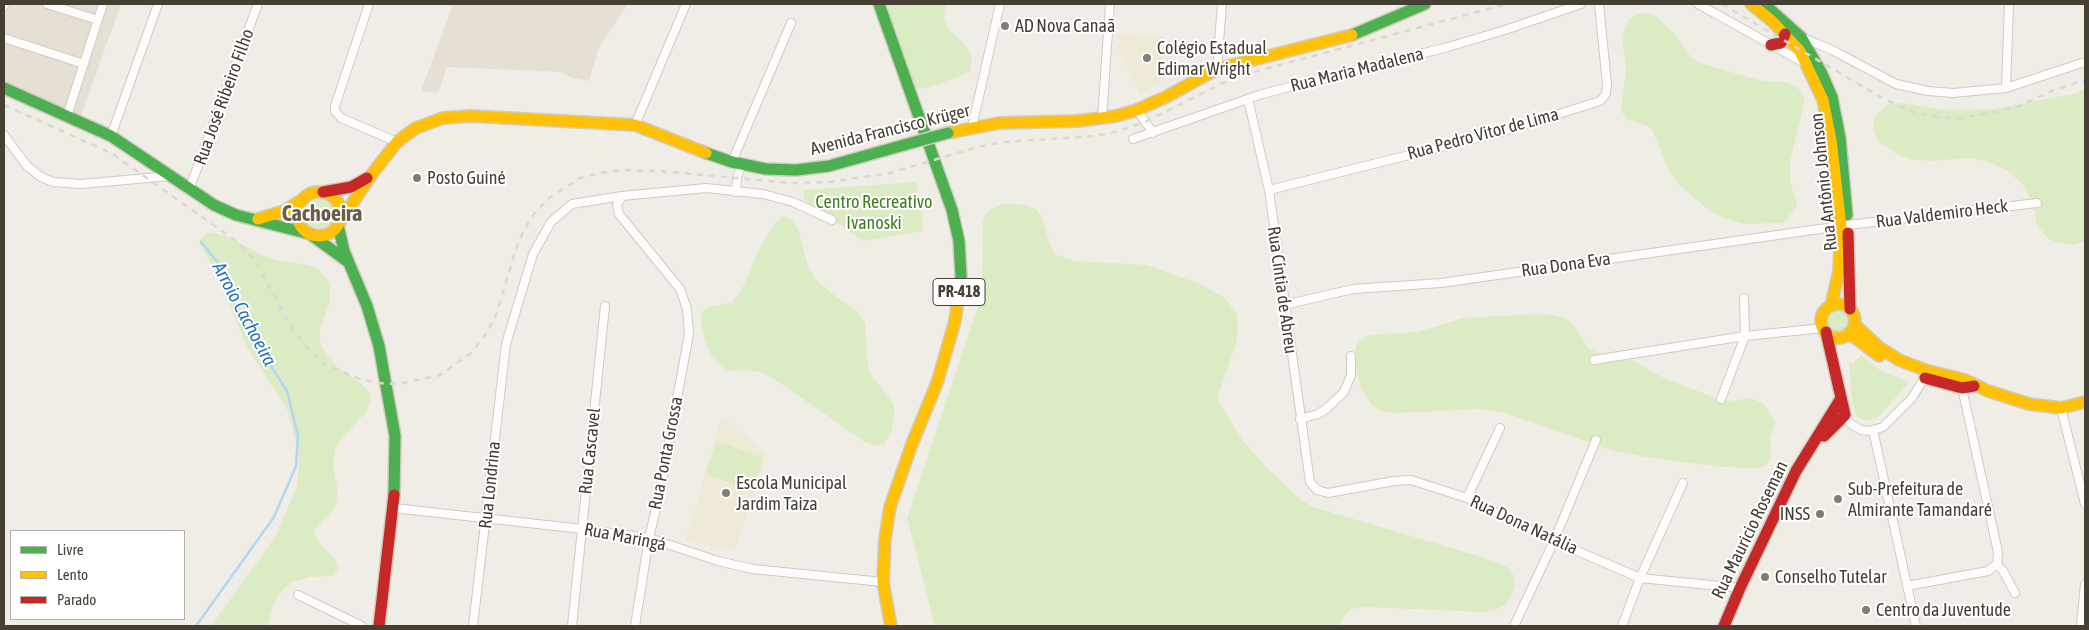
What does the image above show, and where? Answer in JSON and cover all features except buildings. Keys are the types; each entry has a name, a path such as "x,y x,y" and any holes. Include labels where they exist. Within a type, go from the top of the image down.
{"main road":[{"name":"PR-418","path":"879,4 952,210 959,241 962,276 955,321 937,383 912,444 890,507 885,539 883,582 891,626"},
{"name":"Avenida Francisco Krüger","path":"338,225 372,174 397,142 416,128 443,118 556,119 635,124 737,163 766,169 796,170 829,166 972,127 999,123 1078,121 1137,110 1166,97 1217,69 1348,37 1425,4"},
{"path":"1751,4 1772,21 1808,59"},
{"path":"1764,4 1801,37 1808,59"},
{"path":"1771,45 1780,43 1785,34"},
{"name":"Rua Antônio Johnson","path":"1808,59 1832,97 1840,138 1850,309"},
{"path":"4,88 112,136 189,190 225,211 316,236 329,234 338,225"},
{"name":"Avenida Francisco Krüger","path":"322,192 351,187 372,174"},
{"path":"256,219 284,211 311,193 322,192 335,198 339,204 341,211 338,225 342,244 367,306 379,346 395,436 394,508 379,626"},
{"path":"302,200 299,206 298,219 305,230 348,262"},
{"name":"Rua Antônio Johnson","path":"1831,306 1839,271 1844,226"},
{"path":"1834,361 1848,331 1853,314 1850,309 1841,304 1831,306 1824,313 1822,323 1834,361 1840,400 1845,415"},
{"path":"1824,330 1830,335 1848,331 1899,360 1967,385 2029,404 2061,408 2085,402"},
{"path":"1848,331 1875,354 1896,366 1925,378 1967,385"},
{"name":"Rua Mauricio Roseman","path":"1724,626 1740,588 1796,472 1840,400"},
{"name":"Rua Mauricio Roseman","path":"1811,450 1845,415"}],"street":[{"path":"47,4 98,20"},
{"path":"66,116 103,4"},
{"path":"112,136 158,4"},
{"name":"Rua José Ribeiro Filho","path":"189,190 258,4"},
{"path":"369,4 335,106 335,111 341,118 397,142"},
{"path":"635,124 686,4"},
{"path":"972,127 1000,4"},
{"path":"1102,118 1110,4"},
{"path":"1217,69 1222,4"},
{"name":"Rua Maria Madalena","path":"1133,139 1270,92 1448,47 1581,4"},
{"name":"Rua Pedro Vitor de Lima","path":"1269,190 1502,132 1600,101 1606,94 1607,84 1599,4"},
{"path":"1698,4 1782,51 1808,59 1832,50"},
{"path":"2006,88 2009,4"},
{"path":"736,192 737,163 792,23"},
{"path":"1801,37 1832,50 1896,84 1953,94 2006,88 2085,62"},
{"path":"4,38 84,64"},
{"name":"Rua Cíntia de Abreu","path":"1248,99 1269,190 1310,482"},
{"path":"1137,110 1153,133"},
{"path":"4,134 27,166 41,177 53,182 81,184 170,176"},
{"name":"Rua Londrina","path":"473,626 506,344 532,254 551,222 572,204 622,196 706,188 763,194 793,202 832,220"},
{"name":"Rua Ponta Grossa","path":"622,196 616,205 619,214 680,289 687,309 689,334 659,496 649,538 635,626"},
{"name":"Rua Valdemiro Heck","path":"1844,226 2037,203"},
{"name":"Rua Dona Eva","path":"1284,305 1353,289 1441,283 1844,226"},
{"path":"1721,399 1745,336 1744,298"},
{"name":"Rua Cascavel","path":"572,626 605,306"},
{"path":"1594,360 1745,336 1824,330"},
{"path":"1300,419 1318,414 1344,392 1351,375 1351,356"},
{"path":"1845,415 1851,424 1857,428 1873,430 1883,427 1912,398 1925,378"},
{"path":"1908,586 1988,571 1997,564 1998,552 1967,385"},
{"path":"2061,408 2085,504"},
{"path":"1467,498 1500,428"},
{"path":"1873,430 1916,626"},
{"path":"1514,626 1554,541 1596,440"},
{"name":"Rua Dona Natália","path":"1310,482 1318,490 1328,493 1394,481 1411,480 1467,498 1554,541 1640,578 1740,588"},
{"path":"1622,626 1640,578 1682,483"},
{"name":"Rua Maringá","path":"394,508 582,528 649,538 718,561 753,569 883,582"},
{"path":"1997,564 2003,570 2014,592"},
{"path":"2081,626 2085,584"},
{"path":"298,595 362,626"}],"shaded area":[{"path":"4,4 121,4 78,124 4,93"},
{"path":"453,4 628,4 599,47 589,81 572,78 561,72 447,67 438,93 421,91"},
{"name":"Colégio Estadual Edimar Wright","path":"1118,34 1164,37 1176,72 1140,95 1117,45"},
{"name":"Escola Municipal Jardim Taiza","path":"722,415 766,455 735,550 686,540"}],"green space":[{"path":"885,4 946,4 944,17 948,29 963,42 972,56 970,72 933,86 920,89 910,86"},
{"path":"1648,13 1657,17 1674,33 1690,56 1700,63 1762,81 1785,82 1797,87 1802,93 1805,101 1790,162 1790,182 1797,202 1796,208 1781,223 1744,224 1723,218 1710,211 1679,185 1668,170 1653,131 1647,126 1626,119 1621,110 1626,71 1623,42 1624,30 1629,19 1637,14"},
{"path":"2085,89 2085,241 2072,245 2058,243 2047,238 2037,225 2032,202 2023,184 2005,169 1986,161 1969,158 1929,161 1909,159 1897,154 1879,142 1873,128 1875,117 1886,105 1900,103 1949,110 1995,109 2073,94"},
{"name":"Centro Recreativo Ivanoski","path":"916,182 924,231 863,241 805,200 803,190"},
{"path":"319,198 325,199 330,203 334,208 334,220 330,225 325,229 319,230 313,229 308,225 304,220 303,214 304,208 308,203 313,199"},
{"path":"1003,204 1028,205 1037,210 1043,219 1051,248 1057,255 1075,261 1147,265 1200,284 1225,298 1237,314 1238,330 1236,344 1217,398 1243,441 1266,467 1301,500 1313,507 1482,557 1509,568 1513,574 1515,586 1512,595 1505,605 1483,612 1366,607 1353,609 1346,613 1339,626 935,626 907,518 980,300 983,220 989,210"},
{"path":"783,216 794,221 799,232 808,266 814,278 835,296 856,310 865,323 868,368 873,378 891,399 895,410 891,433 884,444 874,446 862,440 783,385 761,372 745,370 728,371 712,357 705,341 700,315 705,308 732,302 741,291 761,245 775,223"},
{"path":"207,232 224,235 262,255 276,260 309,265 319,270 330,283 330,301 320,329 320,342 327,356 337,367 363,385 370,394 371,400 366,412 342,438 335,450 333,466 338,492 336,504 329,516 314,530 319,542 335,560 339,568 332,576 309,577 290,583 280,593 273,605 269,626 211,626 275,537 297,486 299,456 288,411 247,347 223,288 199,241"},
{"path":"1838,309 1846,313 1850,321 1846,329 1838,333 1830,329 1826,321 1830,313"},
{"path":"1538,314 1567,319 1575,327 1588,348 1602,355 1634,361 1662,377 1718,399 1729,401 1751,398 1764,404 1775,422 1770,440 1771,455 1769,462 1761,468 1721,467 1645,457 1611,450 1508,414 1482,409 1384,412 1372,406 1361,389 1354,360 1358,342 1366,336 1418,332 1463,318"},
{"path":"1861,355 1881,371 1908,382 1878,417 1871,420 1864,420 1857,416 1852,403 1849,363 1853,364"},
{"path":"717,441 763,458 752,490 705,474"}],"waterway":[{"name":"Arroio Cachoeira","path":"196,626 274,517 296,466 298,436 287,391 246,327 222,268 201,242"}],"railway":[{"path":"4,105 111,153 235,240 254,259 293,330 308,349 324,364 362,380 387,384 403,383 440,375 471,353 495,318 516,249 523,232 534,214 549,198 580,178 622,170 659,171 790,183 829,182 890,173 981,146 1004,142 1094,136 1115,132 1145,122 1235,77 1507,4"},
{"path":"1722,4 1886,100 1914,112 1935,117 1959,118 2019,106 2054,90 2085,80"}],"traffic: fast":[{"path":"879,4 952,210 959,241 961,276 959,291"},
{"path":"1352,35 1425,4"},
{"path":"1764,4 1801,37 1821,72 1832,97 1840,138 1847,215"},
{"path":"4,88 111,136 214,205 236,215 310,234 347,261"},
{"path":"904,145 948,133"},
{"path":"706,153 732,162 766,169 796,170 829,166 904,145"},
{"path":"338,225 344,251 367,306 379,346 395,436 394,495"}],"traffic: slow":[{"path":"1751,4 1772,21 1800,51 1823,100 1831,140 1841,226 1839,271 1831,306"},
{"path":"948,133 999,123 1078,121 1116,116 1137,110 1166,97 1217,69 1352,35"},
{"path":"338,225 372,174 397,142 416,128 443,118 471,116 635,125 706,153"},
{"path":"319,192 331,196 337,202 341,214 337,226 331,232 319,236 307,232 301,226 297,214 301,202 307,196 319,192"},
{"path":"258,219 284,211 302,200"},
{"path":"891,626 883,582 885,539 890,507 912,444 937,383 955,321 959,291"},
{"path":"1838,304 1850,309 1855,321 1850,333 1838,338 1826,333 1821,321 1826,309 1838,304"},
{"path":"1854,324 1880,348 1899,360 1925,370 1965,380 1988,391 2029,404 2061,408 2085,402"},
{"path":"1849,333 1879,356"}],"traffic: jam":[{"path":"1771,45 1781,43 1785,34"},
{"path":"323,192 351,187 367,178"},
{"path":"1848,233 1850,309"},
{"path":"1824,436 1845,415 1826,332"},
{"path":"1925,378 1962,388 1974,386"},
{"path":"1724,626 1796,471 1840,400"},
{"path":"379,626 394,495"}],"place":[{"name":"AD Nova Canaã","path":"1005,26"},
{"name":"Colégio Estadual Edimar Wright","path":"1147,58"},
{"name":"Posto Guiné","path":"417,178"},
{"name":"Escola Municipal Jardim Taiza","path":"726,493"},
{"name":"Sub-Prefeitura de Almirante Tamandaré","path":"1838,499"},
{"name":"INSS","path":"1820,514"},
{"name":"Conselho Tutelar","path":"1765,577"},
{"name":"Centro da Juventude","path":"1866,610"}],"district":[{"name":"Cachoeira","path":"322,214"}]}
